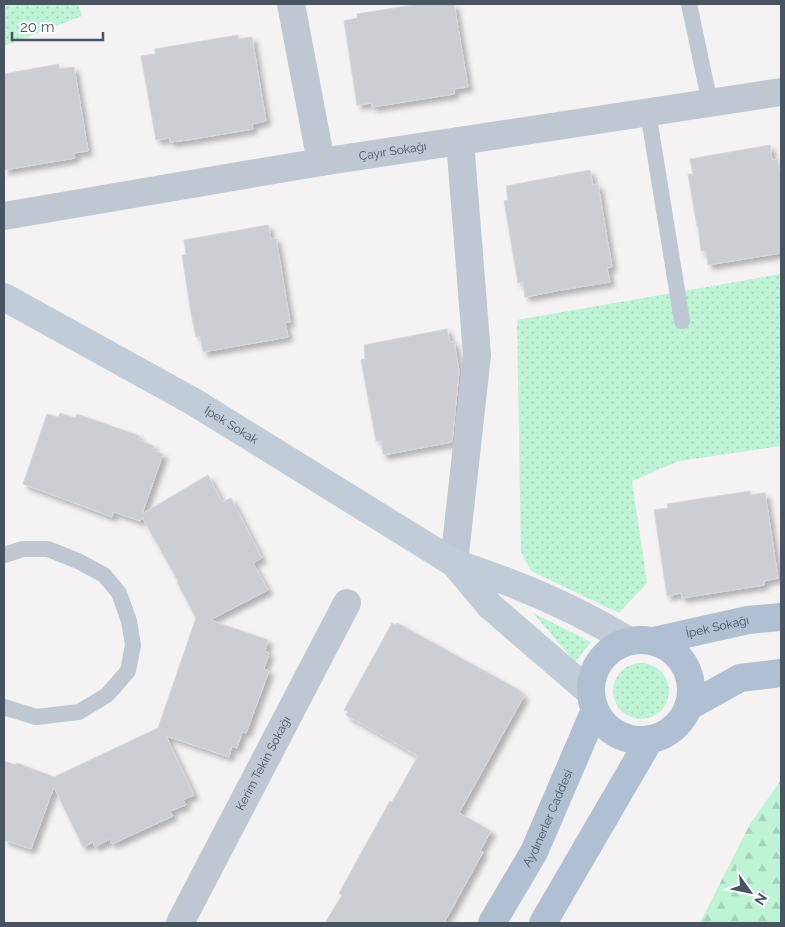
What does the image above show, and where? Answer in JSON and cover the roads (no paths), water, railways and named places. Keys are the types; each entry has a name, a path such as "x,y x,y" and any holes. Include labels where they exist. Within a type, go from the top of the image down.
{"main road":[{"name":"İpek Sokağı","path":"641,641 748,620 781,617"},
{"path":"641,641 670,648 682,661 688,673 691,690 688,707 679,723 666,733 650,739 629,738 613,731 600,719 593,702 593,676 601,660 613,648 641,641"},
{"path":"688,707 740,678 781,673"},
{"name":"Aydınerler Caddesi","path":"492,923 534,852 593,702"},
{"path":"543,923 650,739"}],"street":[{"path":"291,4 321,162"},
{"name":"Çayır Sokağı","path":"4,216 321,162 781,92"},
{"path":"460,141 477,355 454,563 490,606 593,702"},
{"name":"İpek Sokak","path":"4,297 194,402 454,563"},
{"path":"454,563 495,576 641,641"},
{"name":"Kerim Tekin Sokağı","path":"180,923 347,603"}],"lane":[{"path":"689,4 710,103"},
{"path":"648,112 682,321"},
{"path":"4,555 23,549 48,548 104,575 119,593 129,621 133,646 128,670 107,695 79,712 36,718 4,707"}]}
